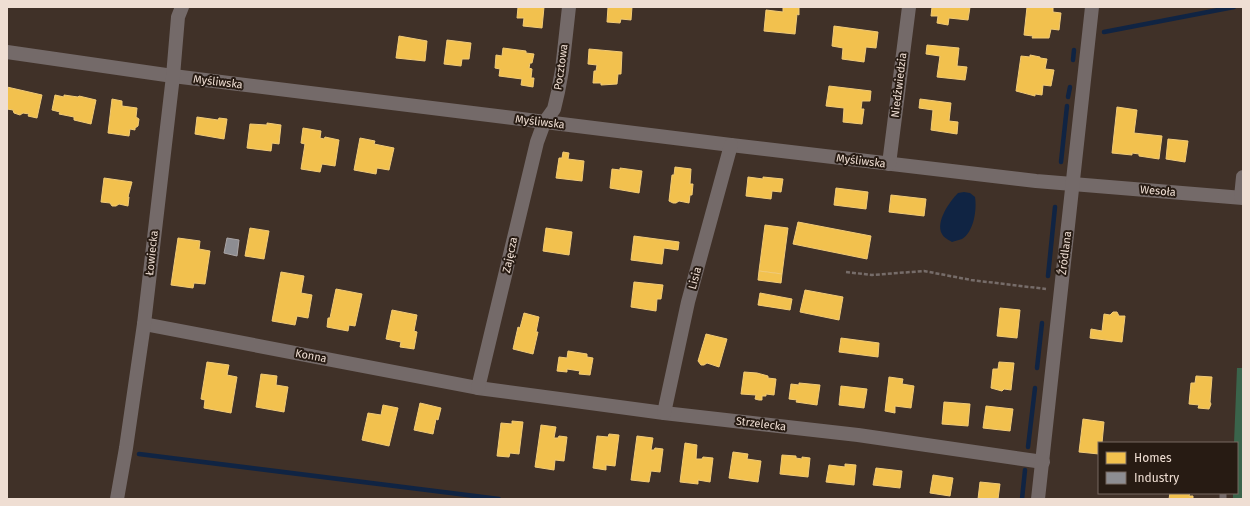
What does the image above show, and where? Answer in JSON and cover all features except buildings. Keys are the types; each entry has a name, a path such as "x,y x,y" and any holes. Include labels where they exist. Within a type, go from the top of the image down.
{"street":[{"name":"Łowiecka","path":"117,499 144,324 173,76 178,17 182,7"},
{"name":"Pocztowa","path":"544,123 554,109 558,92 562,70 568,7"},
{"name":"Niedźwiedzia","path":"889,164 909,7"},
{"name":"Źródlana","path":"1038,499 1092,7"},
{"name":"Myśliwska","path":"7,52 173,76 544,123 1036,181 1073,184"},
{"name":"Zajęcza","path":"478,388 502,294 524,192 537,142 544,123"},
{"name":"Lisia","path":"664,413 688,302 731,145"},
{"path":"1242,197 1243,177"},
{"name":"Wesoła","path":"1073,184 1242,197"},
{"name":"Konna","path":"144,324 478,388"},
{"name":"Strzelecka","path":"478,388 664,413 858,435 1043,462"}],"path":[{"path":"846,272 872,275 924,271 971,280 1061,290"}],"green space":[{"path":"1237,368 1243,368 1243,499 1233,499 1233,494 1238,494 1238,442 1234,442"}],"water":[{"path":"958,193 970,193 975,197 976,208 974,220 966,236 952,242 943,235 940,229 940,224 944,212 951,201"}],"waterway":[{"path":"1104,32 1234,7"},
{"path":"1073,60 1074,50"},
{"path":"1068,97 1070,87"},
{"path":"1061,162 1067,106"},
{"path":"1048,276 1055,207"},
{"path":"1037,368 1042,323"},
{"path":"1028,447 1035,388"},
{"path":"139,454 499,499"},
{"path":"1022,499 1025,470"}]}
